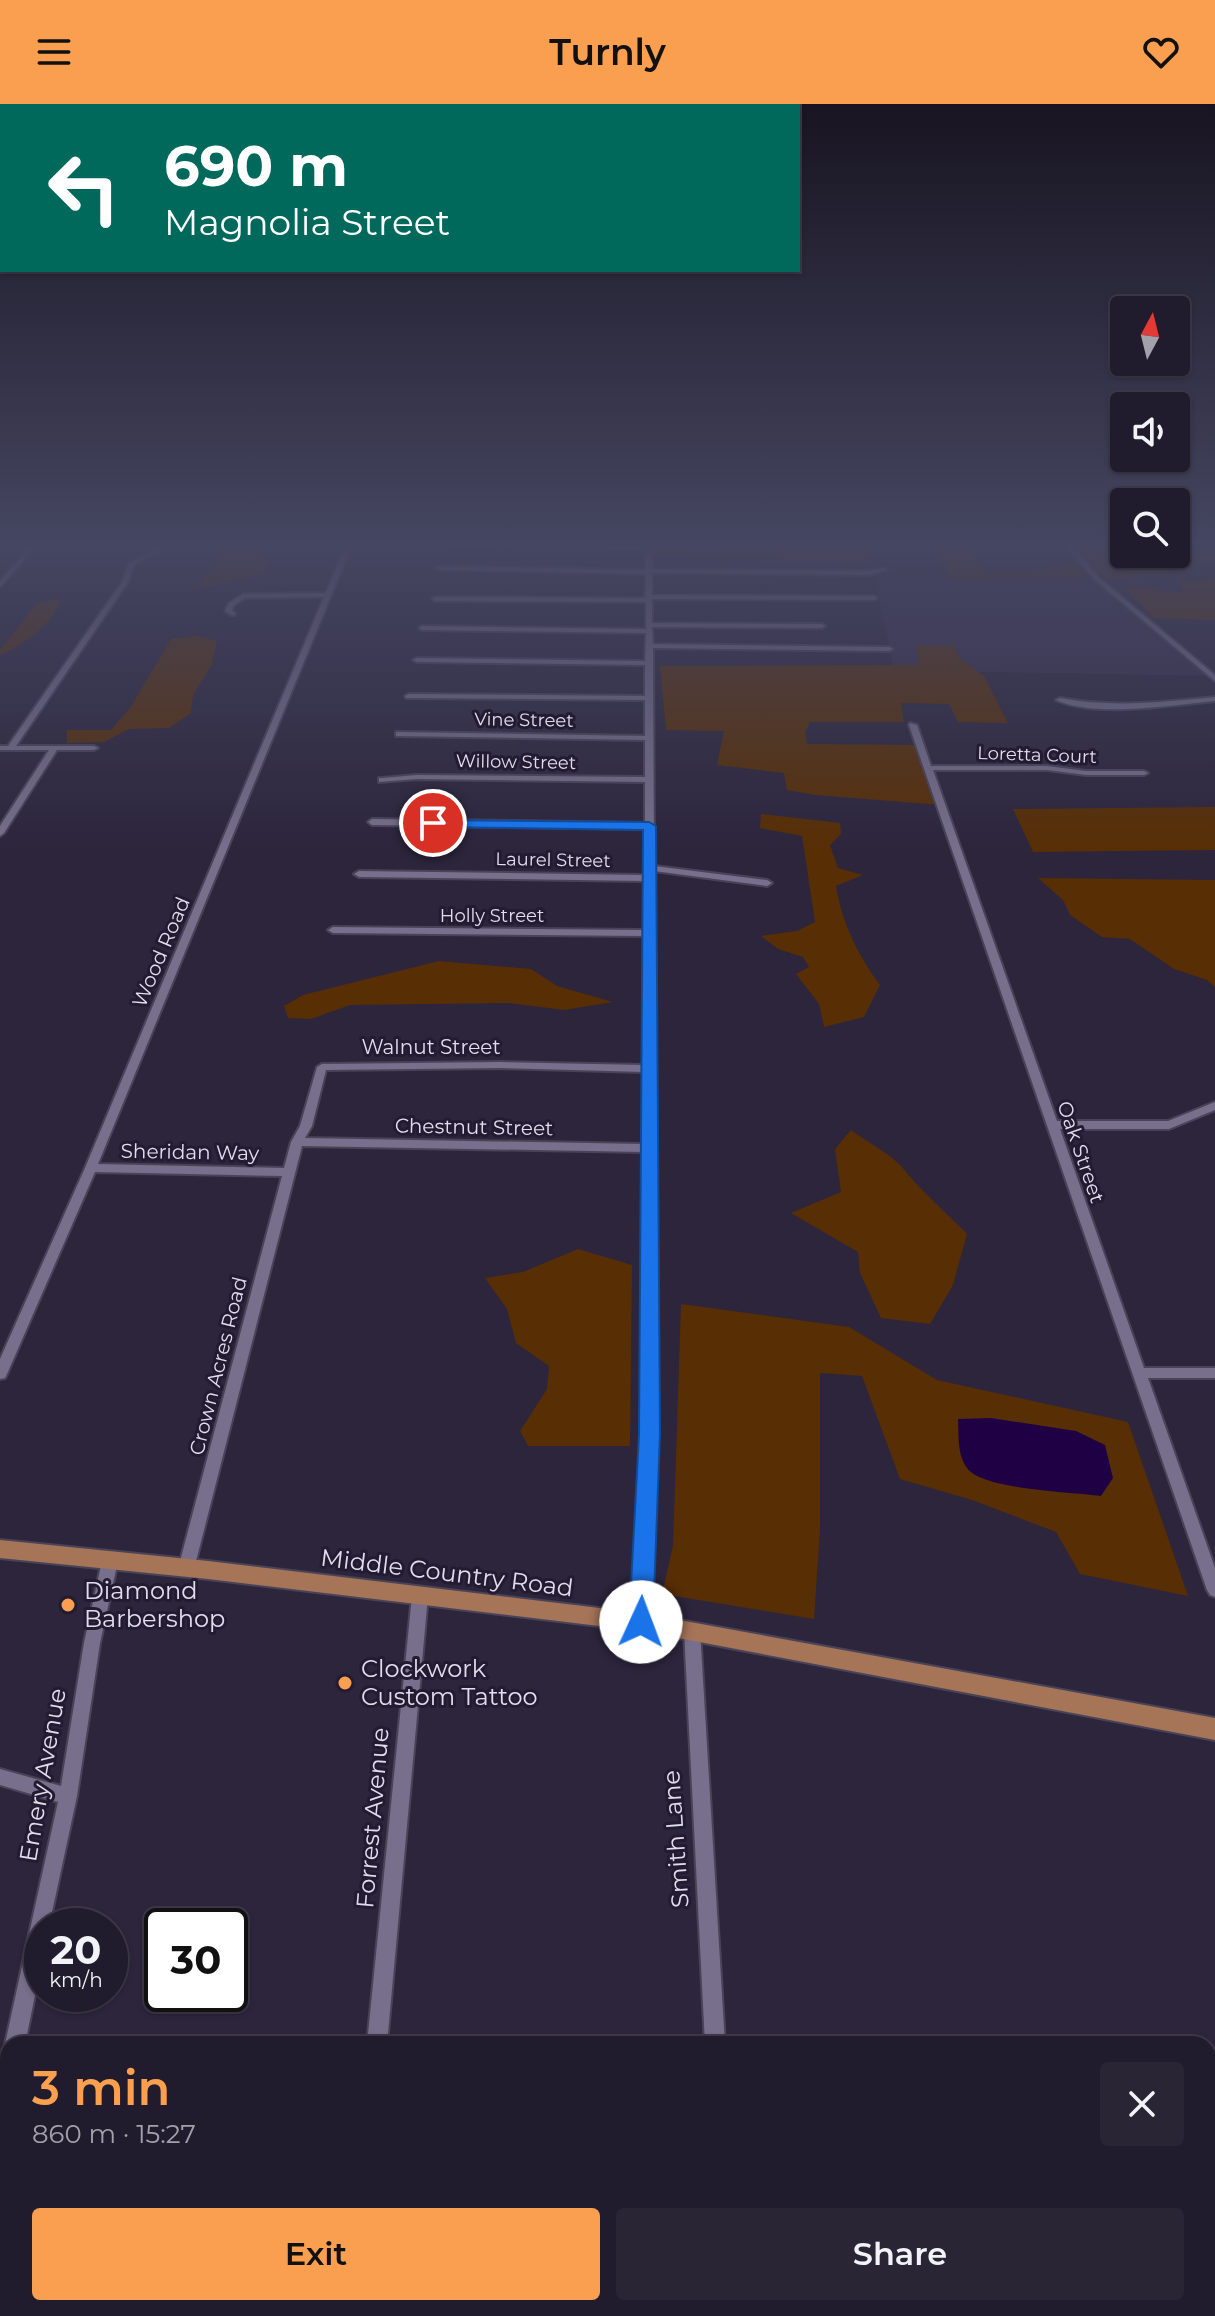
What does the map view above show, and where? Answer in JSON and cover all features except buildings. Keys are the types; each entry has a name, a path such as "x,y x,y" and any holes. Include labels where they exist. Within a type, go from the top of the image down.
{"main road":[{"name":"Middle Country Road","path":"0,1549 641,1622 1215,1729"}],"street":[{"path":"5,748 79,645"},
{"name":"Wood Road","path":"0,1374 91,1168 307,645"},
{"path":"1175,645 1215,679"},
{"path":"641,1622 649,1434 650,646 889,649"},
{"path":"417,660 649,663"},
{"path":"1205,670 1215,670"},
{"path":"409,696 649,698"},
{"path":"1060,700 1082,705 1148,705 1215,699"},
{"name":"Oak Street","path":"913,725 1215,1590"},
{"name":"Vine Street","path":"399,734 649,738"},
{"path":"5,748 94,748"},
{"path":"0,833 55,748"},
{"name":"Loretta Court","path":"929,768 1047,768 1086,773 1144,773"},
{"name":"Willow Street","path":"382,780 417,777 649,780"},
{"path":"372,822 649,826"},
{"name":"Laurel Street","path":"359,874 650,873 767,883"},
{"name":"Holly Street","path":"333,930 650,933"},
{"name":"Walnut Street","path":"289,1172 297,1142 306,1126 318,1076 324,1066 500,1065 650,1069"},
{"path":"1053,1125 1169,1125 1215,1106"},
{"name":"Chestnut Street","path":"297,1142 650,1148"},
{"name":"Sheridan Way","path":"91,1168 289,1172"},
{"name":"Crown Acres Road","path":"186,1569 289,1172"},
{"path":"1139,1373 1215,1373"},
{"name":"Emery Avenue","path":"17,2036 68,1796 92,1643 110,1561"},
{"name":"Forrest Avenue","path":"378,2036 420,1596"},
{"name":"Smith Lane","path":"692,1630 691,1663 714,2036"},
{"path":"0,1777 68,1796"}],"shaded area":[{"path":"4,645 19,645 0,655"},
{"path":"167,645 216,645 212,664 193,695 191,713 169,728 129,729 104,742 67,743 67,730 111,730 130,708"},
{"path":"889,645 1175,645 1212,676 894,670"},
{"path":"916,645 954,646 960,659 984,676 1008,723 958,722 949,704 901,703 904,722 810,722 805,732 807,744 920,745 941,805 787,790 784,773 717,765 724,731 666,730 660,666 920,665"},
{"path":"1215,807 1215,850 1033,852 1013,809"},
{"path":"761,814 840,823 841,834 830,845 838,868 863,875 836,886 842,913 852,938 880,985 864,1017 824,1027 819,1004 796,974 809,967 803,957 778,949 761,936 797,931 815,922 802,836 760,828"},
{"path":"1038,878 1215,880 1215,987 1207,980 1174,969 1130,939 1102,937 1070,915 1063,900"},
{"path":"439,961 531,969 557,986 613,1002 564,1010 509,1003 350,1005 311,1019 288,1018 284,1006 303,995"},
{"path":"851,1130 895,1160 967,1234 953,1285 930,1324 881,1318 860,1273 858,1252 791,1213 841,1192 835,1149"},
{"path":"578,1249 632,1265 630,1446 528,1446 520,1431 547,1389 549,1366 516,1343 507,1309 485,1278 523,1272"},
{"path":"681,1304 849,1327 937,1380 1128,1422 1188,1596 1080,1574 1056,1532 972,1500 900,1479 862,1376 820,1373 820,1530 814,1619 662,1594 673,1546"},
{"path":"991,1418 1076,1431 1105,1445 1113,1478 1101,1496 1009,1485 976,1475 967,1468 962,1457 958,1419"}],"place":[{"name":"Diamond Barbershop","path":"68,1605"},
{"name":"Clockwork Custom Tattoo","path":"345,1683"}],"route":[{"path":"433,823 649,826 649,1434 641,1622"}]}
